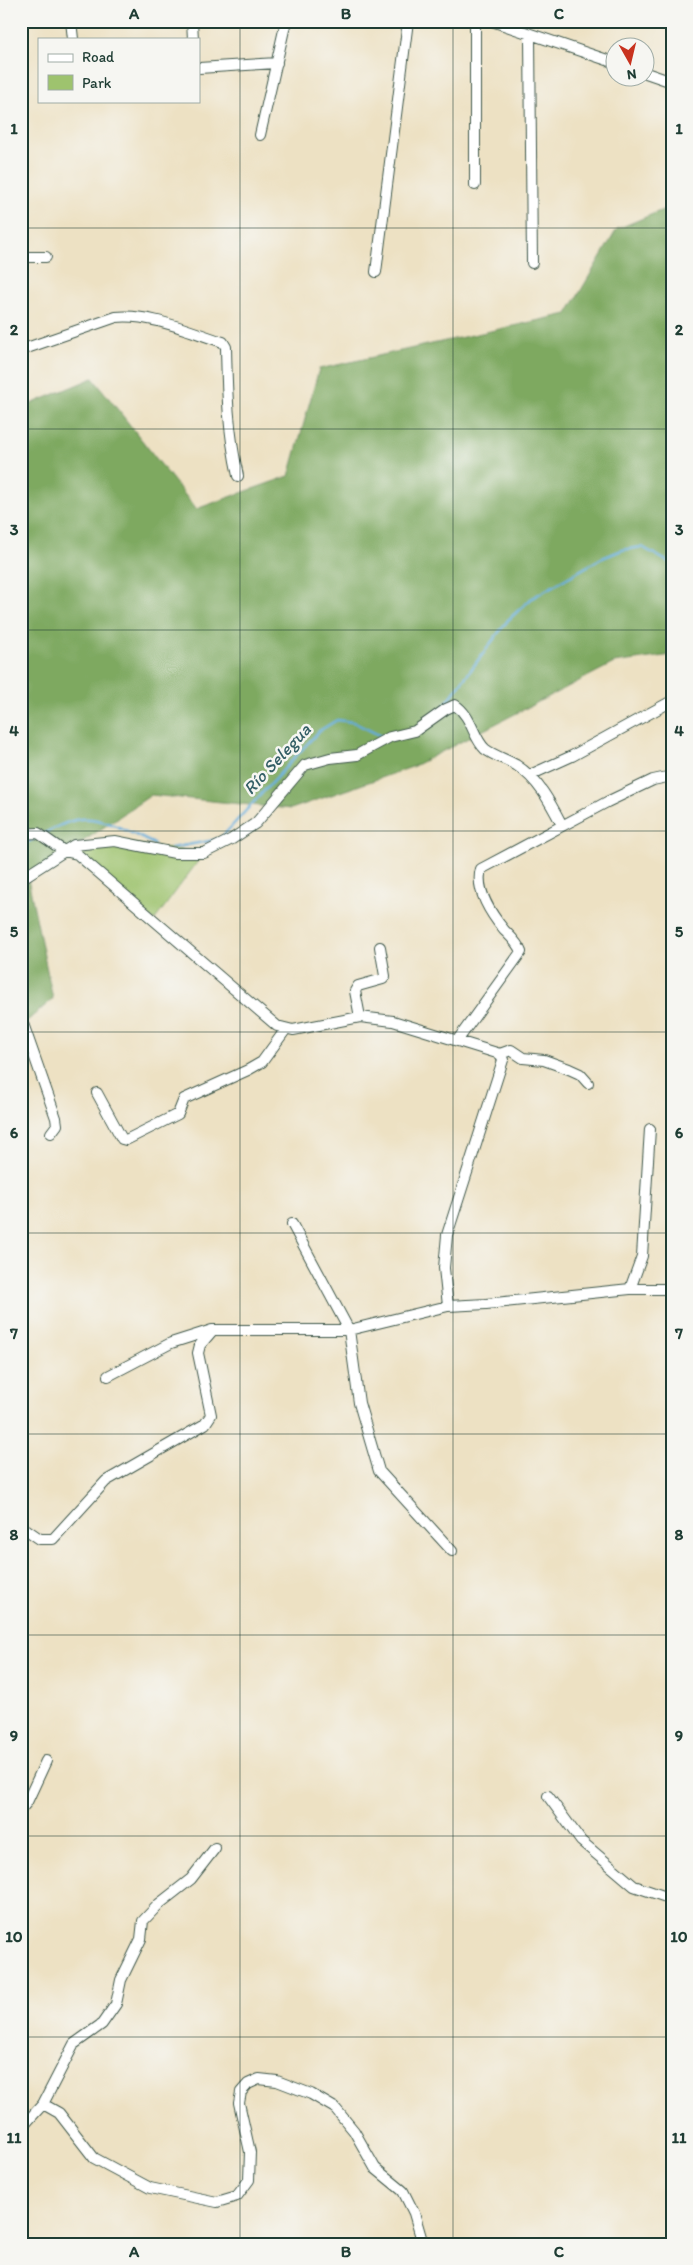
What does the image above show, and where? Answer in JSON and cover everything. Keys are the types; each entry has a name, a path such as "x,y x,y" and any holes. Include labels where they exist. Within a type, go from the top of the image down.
{"street":[{"path":"71,21 73,38"},
{"path":"192,21 193,38"},
{"path":"260,134 286,21"},
{"path":"376,272 408,21"},
{"path":"474,21 475,184"},
{"path":"492,21 606,61"},
{"path":"530,35 532,263"},
{"path":"200,68 277,63"},
{"path":"21,69 24,90"},
{"path":"656,77 672,82"},
{"path":"21,257 46,257"},
{"path":"21,350 116,317 128,316 152,320 222,342 226,347 229,434 238,476"},
{"path":"530,775 581,751 672,701"},
{"path":"21,879 74,845 114,841 175,853 204,853 232,839 256,823 305,765 330,758 357,755 387,739 416,731 446,709 455,705 463,710 484,748 530,775 548,799 562,825"},
{"path":"457,1041 521,952 496,920 481,890 479,876 482,869 562,825 653,780 672,776"},
{"path":"21,834 41,836 64,851 77,854 277,1026 293,1030 360,1017 393,1022 500,1054 510,1050 523,1058 552,1063 580,1074 588,1083"},
{"path":"360,1017 355,991 358,986 383,979 385,976 380,947"},
{"path":"21,1018 56,1118 56,1125 51,1133"},
{"path":"97,1093 122,1138 126,1140 178,1114 184,1099 262,1062 286,1029"},
{"path":"448,1306 444,1268 447,1235 504,1060 500,1054"},
{"path":"630,1288 642,1256 650,1129"},
{"path":"292,1224 349,1330 359,1403 379,1471 452,1551"},
{"path":"108,1376 170,1344 212,1330 349,1330 448,1306 486,1304 630,1288 672,1289"},
{"path":"21,1526 40,1539 53,1539 106,1482 204,1424 211,1415 198,1352 200,1345 212,1330"},
{"path":"21,1809 27,1802 46,1761"},
{"path":"548,1796 581,1841 634,1886 672,1899"},
{"path":"21,2167 24,2125 44,2104 74,2044 102,2024 116,2004 121,1980 141,1939 143,1921 159,1904 191,1879 215,1848"},
{"path":"44,2104 59,2113 94,2158 150,2188 217,2202 237,2196 249,2180 250,2152 239,2103 241,2092 248,2084 259,2079 276,2081 311,2094 335,2108 354,2130 375,2168 403,2191 414,2213 423,2244"}],"green space":[{"path":"672,206 672,655 614,663 412,767 291,809 151,795 28,879 53,999 21,1026 21,408 93,378 196,509 289,476 319,369 567,314 617,229"},
{"path":"112,841 204,853 154,921 77,854 80,847"}],"waterway":[{"name":"Río Selegua","path":"444,706 508,620 532,598 600,559 622,550 642,547 672,564"},
{"name":"Río Selegua","path":"171,848 220,839 319,731 337,720 353,722 383,737"},
{"name":"Río Selegua","path":"45,833 72,821 90,819 109,823 154,844"},
{"name":"Río Selegua","path":"21,845 38,837"}]}
